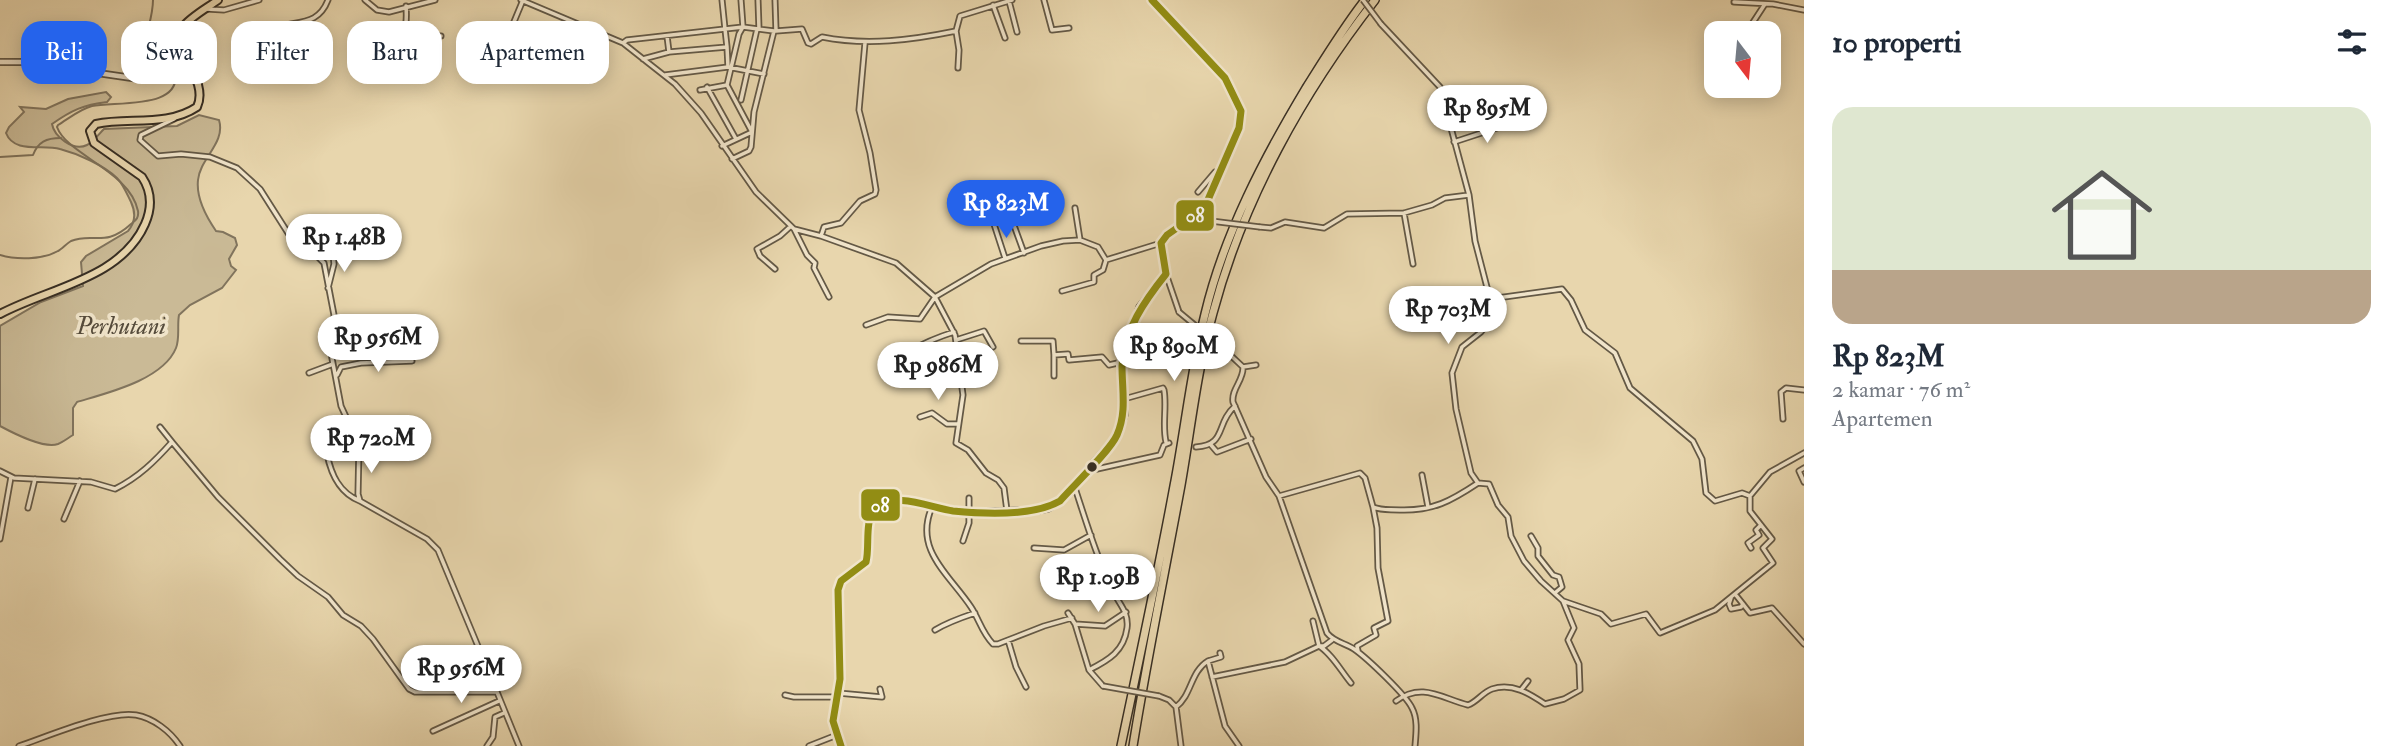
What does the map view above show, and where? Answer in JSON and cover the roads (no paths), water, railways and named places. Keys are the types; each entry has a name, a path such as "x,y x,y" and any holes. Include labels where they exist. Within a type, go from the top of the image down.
{"highway":[{"path":"192,21 210,10 217,0"},
{"path":"1121,746 1175,484 1190,382 1210,298 1227,247 1259,171 1315,73 1364,0"},
{"path":"1133,746 1197,381 1221,287 1260,183 1287,132 1322,75 1375,0"},
{"path":"0,314 101,269 131,247 143,228 151,207 145,182 142,177 94,143 90,134 94,126 104,122 145,121 177,116 193,109 200,100 198,84"}],"main road":[{"path":"841,746 833,721 838,695 839,584 866,562 872,513 880,505 894,502 933,505 951,511 969,512 1048,508 1060,501 1088,471 1116,438 1124,419 1122,362 1139,310 1166,274 1161,243 1164,237 1203,209 1241,124 1240,108 1224,78 1152,0"}],"street":[{"path":"210,10 224,10 259,0"},
{"path":"304,21 317,18 328,0"},
{"path":"365,0 380,11 389,12 435,0"},
{"path":"514,21 522,0 623,43 675,84 701,113 756,192 792,228 814,262 814,268 829,297"},
{"path":"722,0 730,67"},
{"path":"741,0 743,27 727,85 752,132"},
{"path":"741,100 758,29 758,0"},
{"path":"733,159 750,150 775,31 775,0"},
{"path":"1044,0 1051,28 1069,28"},
{"path":"1364,0 1381,24 1440,87 1469,195 1475,241 1490,299 1490,320 1487,327 1462,347 1452,373 1456,409 1471,473 1478,483"},
{"path":"958,68 956,31 960,16 1010,1 1017,32"},
{"path":"1734,2 1804,10"},
{"path":"1754,21 1765,4"},
{"path":"993,5 1005,38"},
{"path":"406,6 407,21"},
{"path":"623,43 627,40 743,27 775,31 802,29 811,44 822,37 865,43 923,38 956,31"},
{"path":"667,36 669,52"},
{"path":"821,236 824,227 843,222 860,201 874,194 876,190 859,104 865,43"},
{"path":"641,59 669,52 727,47"},
{"path":"0,62 22,62 121,76"},
{"path":"663,75 730,67 764,74"},
{"path":"700,90 727,85"},
{"path":"706,87 736,139"},
{"path":"177,116 141,135 140,140 158,156 181,154 210,157 237,168 260,190 295,244 324,263 334,315 331,330 333,364 341,406 359,445 360,501"},
{"path":"1454,142 1512,123"},
{"path":"722,146 752,132"},
{"path":"1198,192 1215,172 1219,173"},
{"path":"1188,221 1210,221 1260,228 1271,228 1285,222 1324,228 1346,214 1404,213 1432,205 1444,198 1469,195"},
{"path":"1075,208 1080,240"},
{"path":"1203,209 1210,221"},
{"path":"1404,213 1413,264"},
{"path":"992,218 1005,258"},
{"path":"1012,220 1024,253"},
{"path":"775,269 760,256 757,249 792,228 896,263 934,297 956,340 963,395 956,443 968,450 986,473 998,480 1004,488 1007,511"},
{"path":"866,325 888,317 920,319 934,297 1005,258 1063,241 1080,240 1098,247 1106,260 1103,270 1094,275 1094,282 1062,291"},
{"path":"1106,260 1161,243"},
{"path":"328,290 334,264 333,253"},
{"path":"1166,274 1179,312 1243,367 1244,374 1232,394 1236,407 1266,477 1279,496 1314,591 1323,624 1332,640"},
{"path":"1490,299 1562,289 1571,300 1585,330 1615,353 1630,388 1693,441 1702,459 1704,487 1711,498 1715,501 1742,493 1749,496"},
{"path":"956,340 983,331 988,335 993,347"},
{"path":"886,374 897,359 905,354 954,332"},
{"path":"1021,341 1053,341 1054,376"},
{"path":"1054,355 1068,354 1070,360 1102,358 1109,365 1122,362"},
{"path":"336,377 341,368 348,365 412,361"},
{"path":"309,373 333,364"},
{"path":"1243,367 1256,365"},
{"path":"1088,471 1160,455 1168,442 1163,418 1166,404 1164,390 1154,390 1124,399"},
{"path":"1783,419 1780,394 1782,390 1804,390"},
{"path":"1196,447 1211,445 1219,435 1224,420 1236,407"},
{"path":"920,417 932,413 947,424 957,424"},
{"path":"160,427 218,497 280,559 298,576 328,597 343,615 361,626 412,691 497,692"},
{"path":"1211,445 1217,452 1251,439"},
{"path":"0,471 11,477 80,481 115,489 151,465 172,442"},
{"path":"1563,601 1601,614 1611,624 1648,614 1660,633 1715,610 1773,563 1763,548 1772,540 1750,511 1749,496 1770,472 1804,453"},
{"path":"327,454 332,477 354,499 427,539 438,550 519,746"},
{"path":"1804,468 1799,471 1804,482"},
{"path":"1279,496 1360,473 1365,478 1377,528 1378,568 1388,621 1374,628 1376,635 1357,647 1359,653"},
{"path":"1422,475 1428,508"},
{"path":"0,539 11,477"},
{"path":"28,508 35,479"},
{"path":"65,519 80,481"},
{"path":"1373,507 1415,510 1442,505 1478,483 1487,482 1498,505 1508,517 1511,536 1524,561 1563,601 1574,628 1568,640 1579,664 1580,690 1564,699 1545,704 1521,690 1493,689 1468,705 1423,691 1414,691 1396,702"},
{"path":"1074,485 1115,595 1126,612 1128,625 1118,652 1089,670"},
{"path":"963,541 968,528 969,498"},
{"path":"933,505 926,520 929,548 938,566 975,613 984,633 993,644 1072,618"},
{"path":"1751,548 1748,543 1759,535 1756,530 1761,526"},
{"path":"1034,548 1064,550 1091,535"},
{"path":"1531,536 1540,559 1561,580 1562,587 1556,592"},
{"path":"1073,578 1102,563"},
{"path":"1734,595 1751,613 1771,607 1804,644"},
{"path":"1734,595 1729,604 1731,609 1743,604"},
{"path":"1075,624 1105,626 1126,612"},
{"path":"934,630 954,619 962,619 975,613"},
{"path":"1068,613 1075,624 1089,670 1103,686 1159,696 1176,707 1181,746"},
{"path":"1313,621 1319,646 1329,653 1351,683"},
{"path":"1008,640 1016,667 1026,687"},
{"path":"1212,677 1284,662 1324,646 1332,640 1342,642 1359,653 1404,696 1413,710 1416,726 1415,746"},
{"path":"1176,707 1185,698 1198,670 1208,661 1221,657 1220,653"},
{"path":"1208,661 1227,729 1239,746"},
{"path":"1521,690 1528,681"},
{"path":"785,695 881,697 880,689"},
{"path":"433,731 499,701"},
{"path":"486,746 493,737 496,715 505,713"},
{"path":"19,746 100,720 128,715 158,724 174,737 180,746"},
{"path":"809,746 837,735"}],"waterway":[{"path":"0,255 37,258 58,251 71,241 114,236 137,219 138,211 133,197 123,185 73,146 57,127 88,107 147,101 170,91 175,81 174,68 144,55 153,0"},
{"path":"0,157 33,155 43,142 61,138"}],"park label":[{"name":"Perhutani","path":"121,326"}]}
